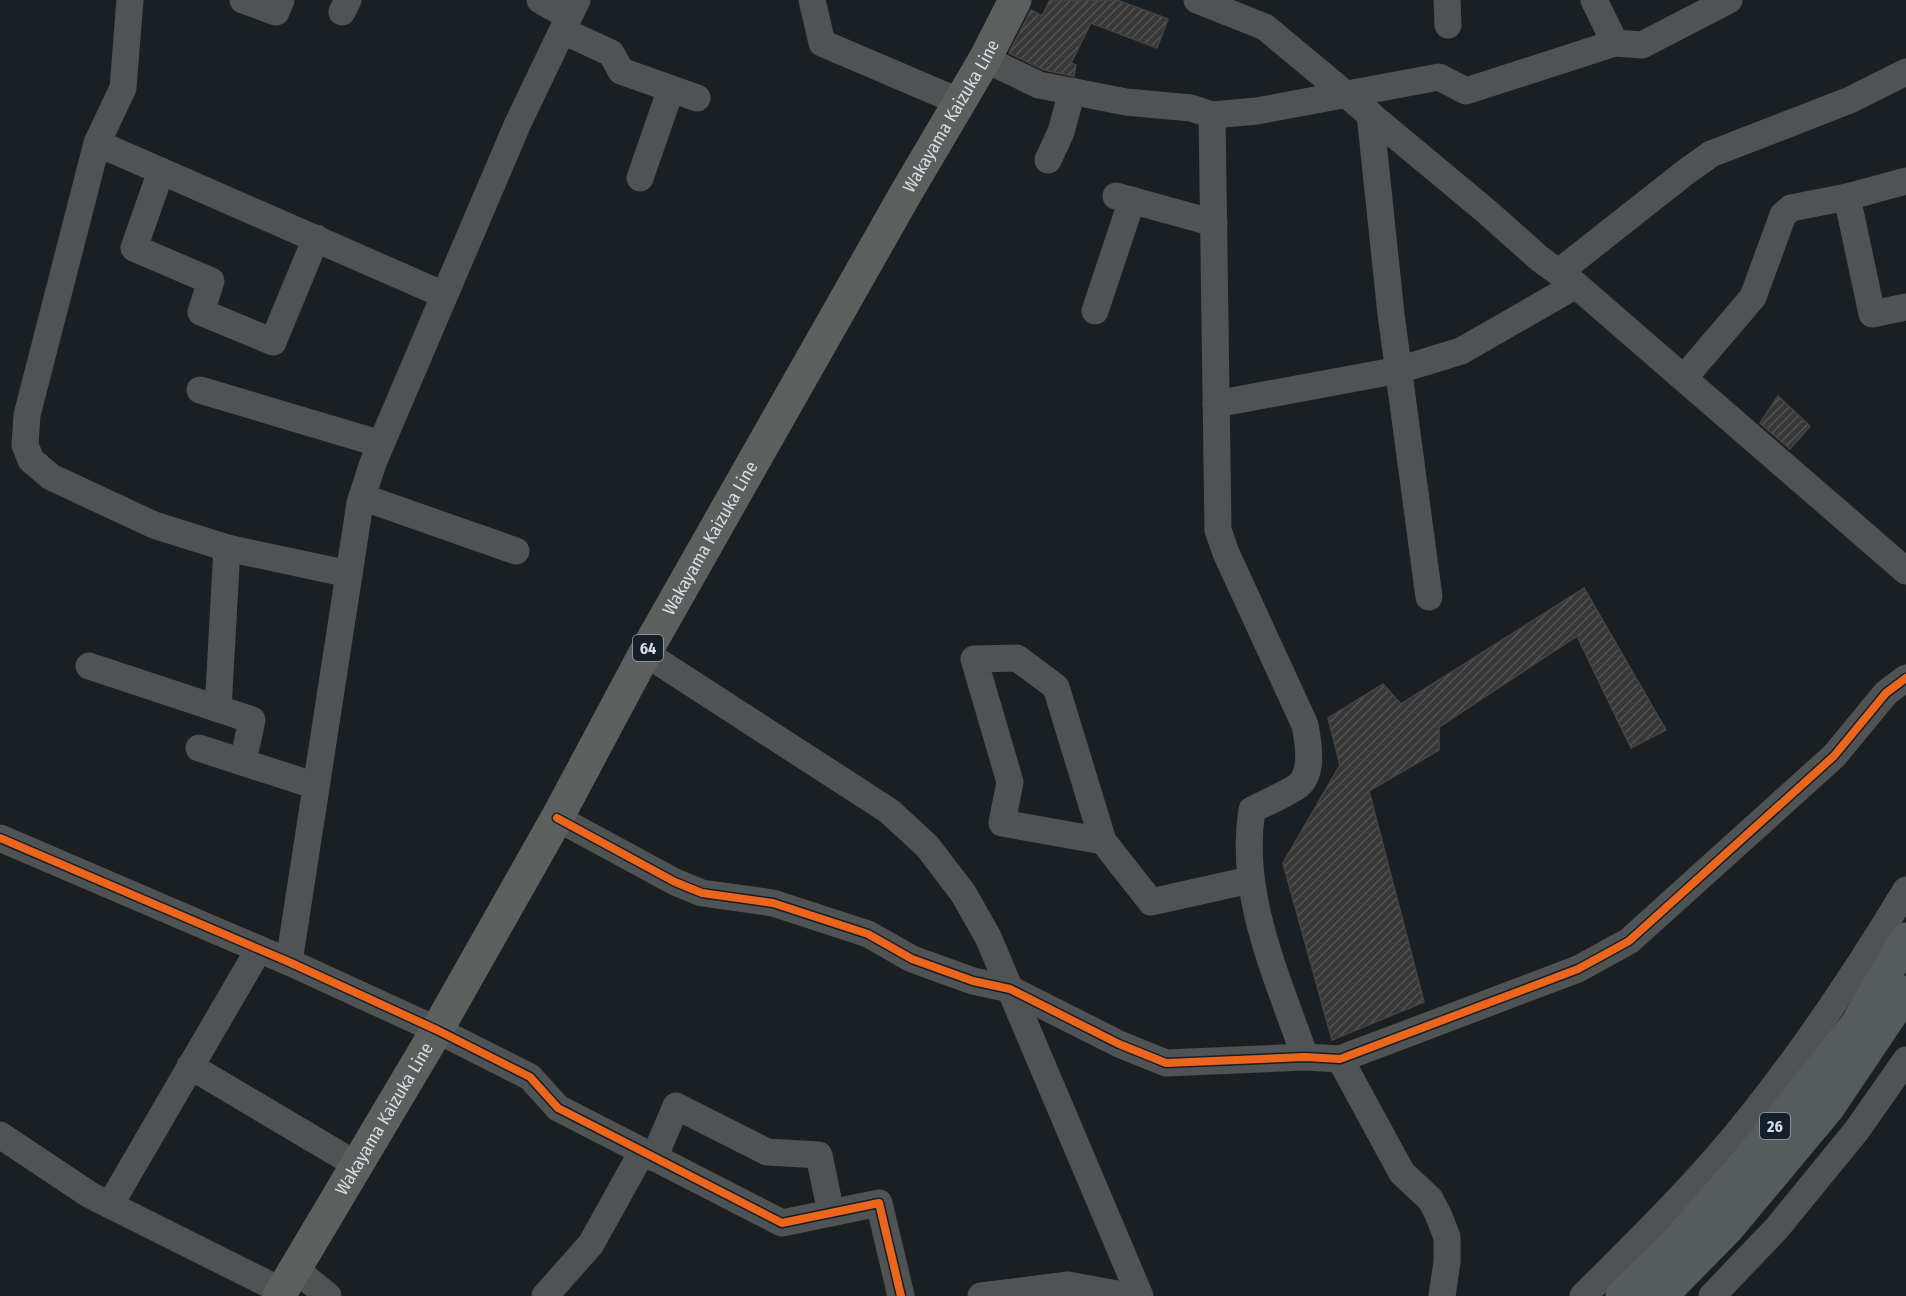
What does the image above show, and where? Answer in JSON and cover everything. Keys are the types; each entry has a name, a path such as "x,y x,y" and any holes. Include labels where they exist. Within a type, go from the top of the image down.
{"highway":[{"name":"26","path":"1622,1296 1677,1242 1747,1162 1849,1033 1906,939"},
{"name":"26","path":"1661,1296 1727,1229 1827,1108 1906,992"}],"main road":[{"name":"Wakayama Kaizuka Line","path":"285,1285 437,1030 557,818 645,653 900,203 985,59 1015,0"}],"street":[{"path":"130,0 123,88 97,143 27,415 25,445 32,460 51,477 154,525 227,548 349,574"},
{"path":"243,0 276,12 281,0"},
{"path":"540,0 569,16 611,53 621,71 697,98"},
{"path":"812,0 822,44 960,102"},
{"path":"1197,0 1265,27 1684,378 1906,571"},
{"path":"1594,0 1615,43"},
{"path":"985,59 1039,85 1126,102 1191,108 1212,115 1257,111 1439,77 1467,91 1615,43 1642,45 1729,0"},
{"path":"290,962 362,497 381,444 518,123 569,16"},
{"path":"1216,404 1399,370 1461,351 1567,279 1687,171 1711,154 1850,100 1906,72"},
{"path":"640,178 671,89"},
{"path":"1048,160 1061,132 1072,91"},
{"path":"1370,114 1399,370 1429,597"},
{"path":"1212,115 1218,530 1226,553 1305,725 1309,751 1306,772 1300,784 1252,810 1249,830 1250,880 1264,940 1305,1057"},
{"path":"97,143 444,295"},
{"path":"161,171 134,248 211,281 201,312 273,342 316,238"},
{"path":"1684,378 1753,297 1783,215 1791,208 1906,182"},
{"path":"1847,197 1872,315 1906,307"},
{"path":"1095,311 1124,198 1214,223"},
{"path":"200,390 381,444"},
{"path":"362,497 516,551"},
{"path":"218,709 227,548"},
{"path":"645,653 890,811 927,846 963,892 988,937 1140,1296"},
{"path":"1103,841 1002,823 1010,782 974,659 1017,658 1056,687 1103,841 1151,902 1250,880"},
{"path":"89,666 252,720 243,762"},
{"path":"557,818 675,882 702,892 773,903 868,934 912,959 973,981 1010,988 1119,1044 1166,1063 1305,1057 1340,1059 1578,969 1629,940 1834,756 1886,693 1906,678"},
{"path":"199,748 316,786"},
{"path":"0,838 290,962 437,1030 530,1077 558,1108 782,1223 879,1203 901,1296"},
{"path":"1583,1296 1679,1200 1751,1116 1874,943 1906,890"},
{"path":"110,1204 259,949"},
{"path":"1340,1059 1402,1173 1430,1199 1438,1214 1447,1237 1447,1262 1442,1296"},
{"path":"1712,1296 1784,1219 1857,1130 1906,1060"},
{"path":"190,1066 357,1165"},
{"path":"545,1296 591,1244 648,1155 676,1106 767,1152 819,1155 831,1213"},
{"path":"0,1136 90,1195 285,1285 328,1296"},
{"path":"981,1296 1068,1285 1128,1296"}],"building":[{"path":"1050,0 1117,0 1168,19 1157,48 1091,23 1071,63 1076,65 1074,76 1044,70 1009,53 1031,10 1042,16"},
{"path":"1778,396 1810,426 1790,449 1760,423"},
{"path":"1584,588 1666,730 1631,748 1577,636 1439,727 1439,750 1369,791 1424,1002 1332,1040 1283,863 1340,765 1328,718 1383,684 1401,704"}],"cycle path":[{"path":"557,818 675,882 702,893 773,903 868,934 912,959 973,981 1010,989 1119,1044 1166,1063 1305,1057 1340,1059 1578,969 1629,941 1834,756 1886,693 1906,678"},
{"path":"0,838 289,962 437,1030 530,1077 558,1108 782,1223 879,1203 901,1296"}]}
